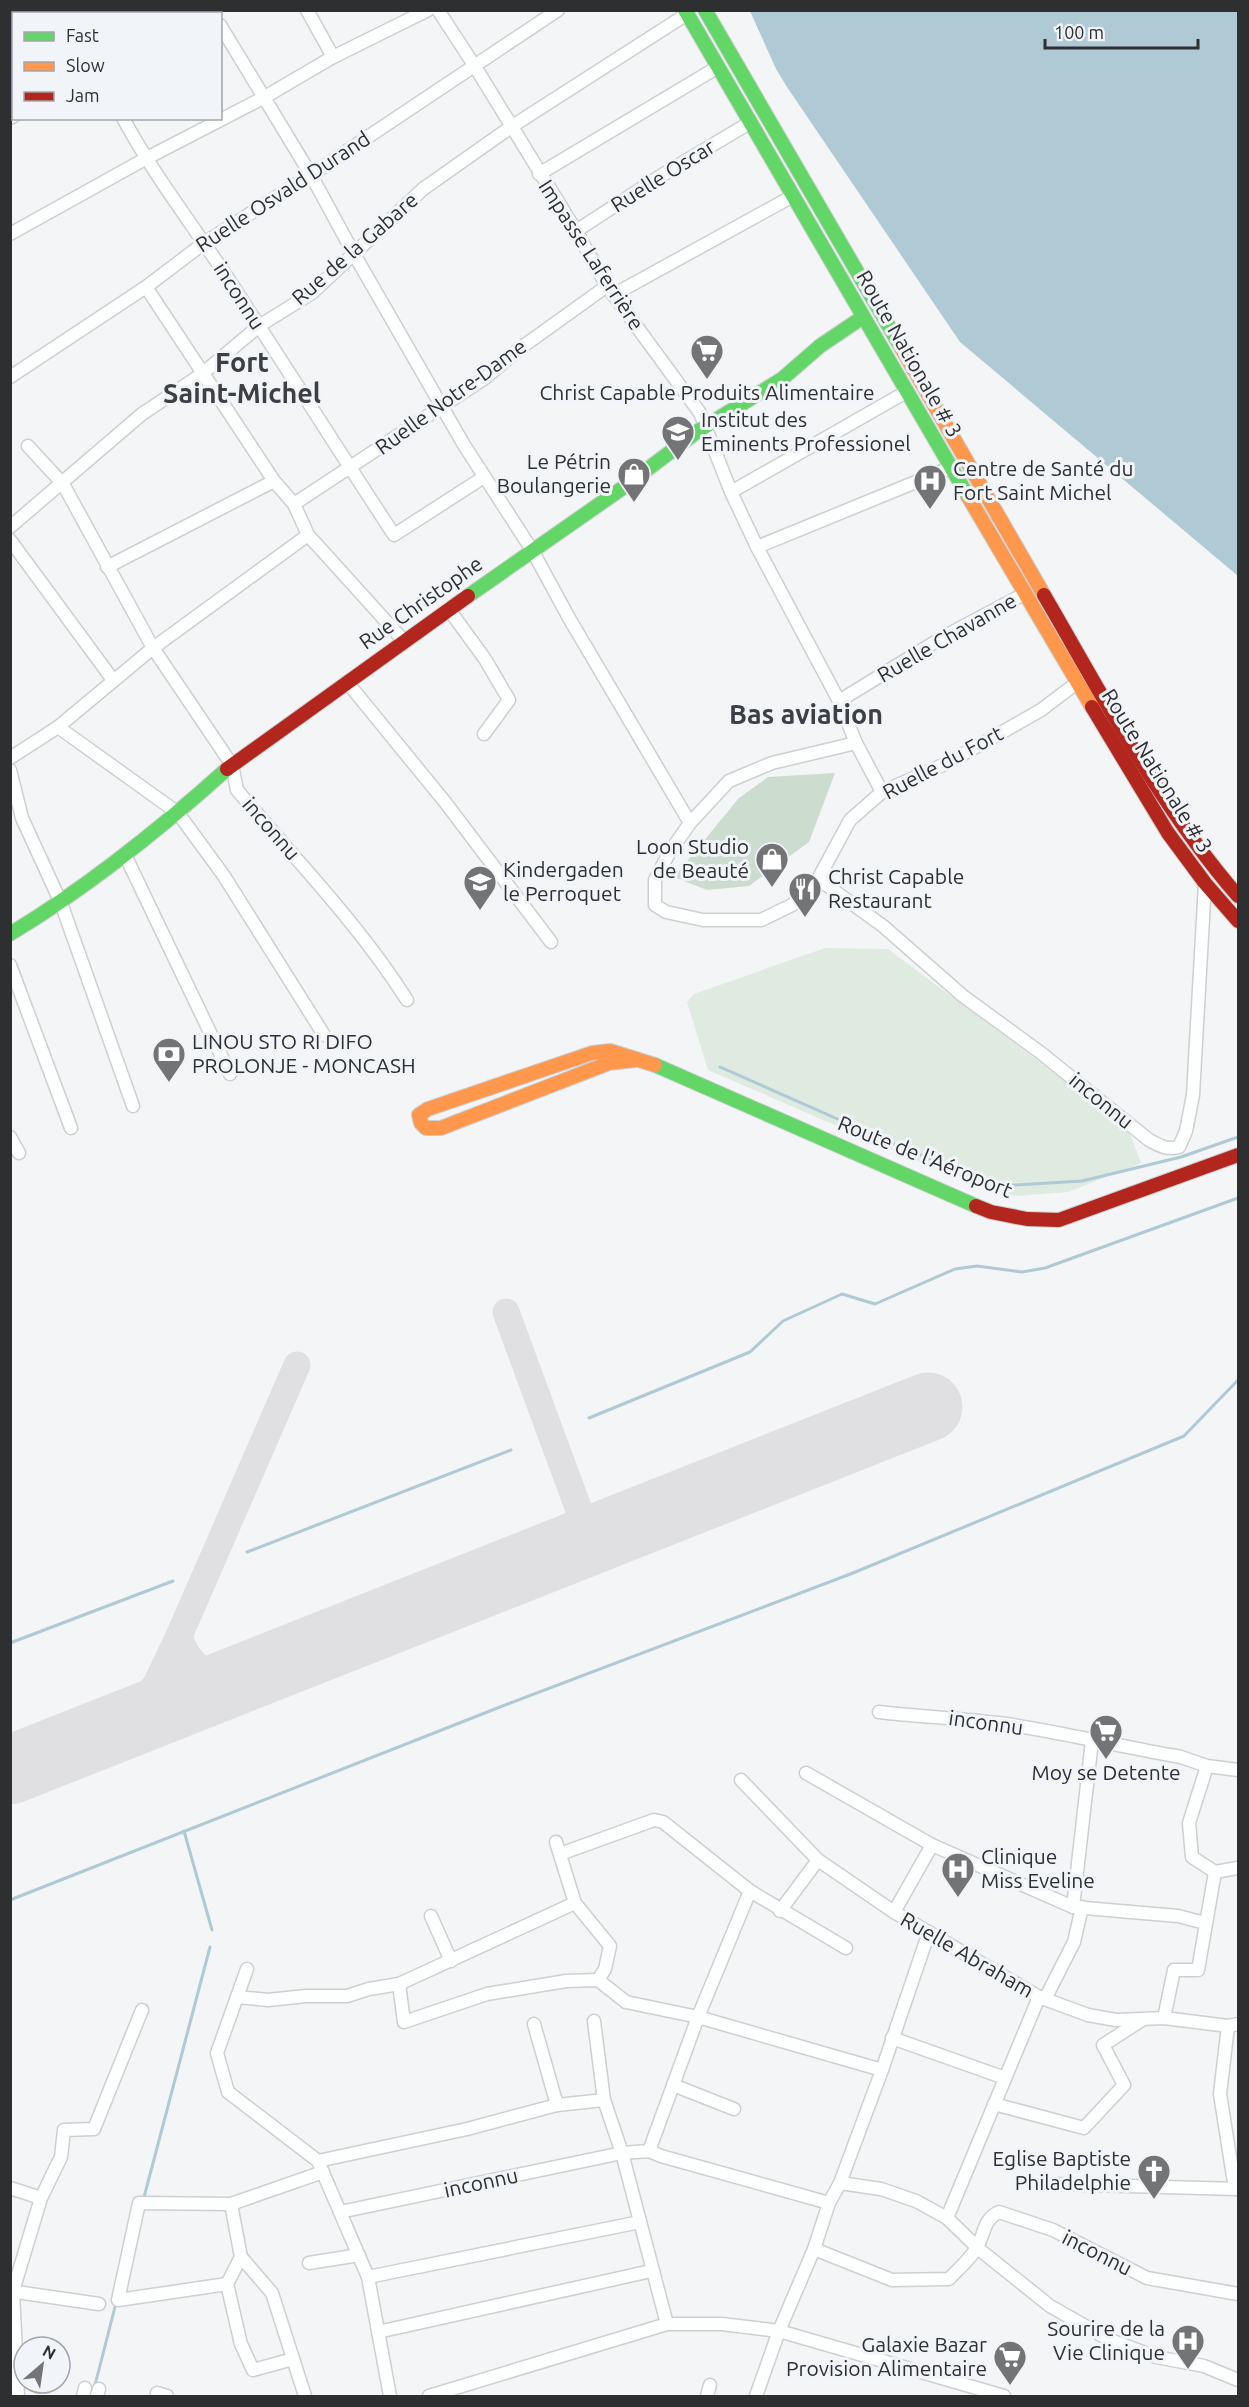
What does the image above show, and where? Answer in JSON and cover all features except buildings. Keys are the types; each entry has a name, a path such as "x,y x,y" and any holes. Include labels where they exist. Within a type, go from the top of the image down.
{"street":[{"path":"307,10 333,57"},
{"path":"222,119 333,57 428,10"},
{"name":"Impasse Laferrière","path":"438,10 576,231 610,291 700,413 731,492 757,547 838,700 856,743 882,792"},
{"name":"Ruelle Osvald Durand","path":"10,376 146,287 204,243 311,175 558,10"},
{"name":"Route Nationale # 3","path":"705,10 1148,774 1218,874 1239,896"},
{"name":"Route Nationale # 3","path":"686,12 950,468 1168,833 1205,883 1239,921"},
{"name":"Rue de la Gabare","path":"10,527 63,484 142,414 202,374 259,326 312,293 423,189 511,127 686,12"},
{"path":"222,28 262,98 311,175 442,407 532,550 569,618 690,823"},
{"path":"539,174 718,68"},
{"name":"inconnu","path":"124,120 145,159 259,326 394,535 484,477"},
{"path":"10,234 220,120"},
{"name":"Ruelle Oscar","path":"576,231 659,177 751,122"},
{"name":"Ruelle Notre-Dame","path":"294,504 351,469 485,378 522,346 610,291 793,196"},
{"path":"146,287 274,481 294,504 308,535 404,641"},
{"name":"Rue Christophe","path":"10,934 61,903 125,855 178,813 232,765 532,550 624,487 705,426 720,419 782,379 820,346 863,317"},
{"path":"731,492 906,392"},
{"name":"inconnu","path":"28,446 63,484 153,648 232,765 237,790 349,919 379,957 407,999"},
{"path":"757,547 950,468"},
{"path":"107,567 274,481"},
{"path":"976,511 992,503"},
{"path":"10,758 58,728 153,648 308,535"},
{"path":"10,540 113,680"},
{"name":"Ruelle Chavanne","path":"838,700 945,636 1024,594"},
{"path":"450,610 485,659 509,700 484,734"},
{"name":"Ruelle du Fort","path":"856,743 772,763 729,781 690,823 669,853 655,880 655,905 666,912 703,921 761,920 792,905 818,879 850,819 882,792 973,749 1041,710 1090,674"},
{"path":"347,682 445,802 551,942"},
{"path":"58,728 178,813 224,876 324,1035"},
{"path":"10,770 22,818 61,903 133,1106"},
{"path":"10,826 22,818"},
{"path":"125,855 230,1074"},
{"name":"inconnu","path":"818,879 883,926 963,996 1041,1053 1149,1140 1164,1148 1172,1149 1179,1147 1186,1131 1193,1095 1205,883"},
{"path":"10,965 71,1128"},
{"name":"Route de l'Aéroport","path":"635,1060 609,1063 441,1128 428,1130 419,1122 419,1116 428,1108 592,1053 610,1052 655,1065 991,1212 1027,1220 1059,1220 1239,1155"},
{"path":"10,1137 19,1153"},
{"name":"inconnu","path":"879,1712 1009,1724 1181,1757 1208,1766 1239,1770"},
{"path":"947,2218 1005,2078 1042,1998 1074,1942 1092,1741"},
{"path":"1208,1766 1189,1823 1192,1857 1215,1872 1239,1868"},
{"path":"806,1773 932,1845 1078,1907 1178,1916 1205,1923"},
{"name":"Ruelle Abraham","path":"741,1780 818,1860 894,1912 1042,1998 1088,2015 1116,2020 1164,2018 1234,2025"},
{"path":"598,1980 605,1969 610,1946 575,1904 558,1848 654,1820 663,1822 750,1891 780,1911 846,1948"},
{"path":"894,1912 932,1845"},
{"path":"780,1911 818,1860"},
{"path":"1164,2018 1174,1970 1198,1970 1215,1872"},
{"path":"650,2151 698,2018 750,1891"},
{"path":"237,1997 268,2000 306,1996 347,1996 369,1989 399,1984 575,1904"},
{"path":"431,1916 451,1961"},
{"path":"756,2397 779,2331 814,2249 829,2203 840,2183 882,2070 929,1932"},
{"path":"247,1969 217,2053 228,2092 320,2166 368,2277 390,2397"},
{"path":"399,1984 404,2022 487,1994 566,1981 598,1980 626,2002 698,2018 882,2070"},
{"path":"18,2397 12,2291 40,2198 61,2157 64,2130 94,2129 142,2010"},
{"path":"994,2104 1083,2128 1124,2085 1103,2045 1144,2019"},
{"path":"594,2020 604,2100 622,2153 651,2271 667,2324"},
{"path":"534,2025 557,2105"},
{"path":"1054,2184 1237,2189 1220,2094 1234,2025"},
{"path":"892,2038 1005,2078"},
{"path":"673,2085 734,2109"},
{"path":"227,2284 118,2300 139,2203 231,2204 320,2166 557,2105 604,2100"},
{"name":"inconnu","path":"340,2212 622,2153 650,2151 829,2203"},
{"path":"840,2183 881,2189 916,2201 947,2218 977,2247 1050,2306 1107,2339 1156,2357 1204,2366 1239,2380"},
{"path":"10,2188 40,2198"},
{"path":"231,2204 241,2257 272,2293 305,2397"},
{"name":"inconnu","path":"814,2249 891,2280 949,2279 977,2247 987,2222 999,2211 1053,2230 1147,2278 1239,2294"},
{"path":"368,2277 640,2222"},
{"path":"309,2263 358,2255"},
{"path":"241,2257 227,2284 241,2344 253,2370 293,2360"},
{"path":"378,2332 651,2271"},
{"path":"12,2291 99,2304"},
{"path":"429,2397 667,2324 722,2324 779,2331 1004,2397"}],"shaded area":[{"path":"825,948 888,949 1128,1128 1141,1163 1068,1192 1015,1196 943,1172 708,1070 687,1002 694,994"}],"green space":[{"path":"835,773 809,842 749,886 707,890 674,877 739,798 768,777"}],"water":[{"path":"750,11 1238,11 1238,576 960,342 787,87 776,69"}],"waterway":[{"path":"720,1067 901,1147 999,1186 1082,1181 1181,1157 1238,1137"},
{"path":"589,1418 750,1352 783,1321 842,1294 875,1304 955,1269 977,1266 1022,1272 1045,1268 1238,1198"},
{"path":"10,1900 500,1707 853,1573 1184,1436 1238,1380"},
{"path":"247,1552 511,1450"},
{"path":"10,1643 173,1581"},
{"path":"184,1831 212,1930"},
{"path":"143,2201 210,1947"},
{"path":"94,2389 116,2303"}],"taxiway":[{"path":"506,1312 579,1510 592,1523 622,1528"},
{"path":"127,1724 156,1684 179,1636 297,1365"},
{"path":"560,1553 578,1533 579,1510"},
{"path":"179,1636 187,1654 199,1667 214,1676 233,1682"}],"runway":[{"path":"10,1770 928,1407"}],"traffic: fast":[{"path":"685,10 969,498"},
{"path":"705,10 902,349"},
{"path":"468,596 624,487 698,431 782,379 820,346 863,317"},
{"path":"10,934 67,897 122,857 227,769"},
{"path":"655,1065 976,1206"}],"traffic: slow":[{"path":"902,349 1044,595"},
{"path":"969,498 1092,707"},
{"path":"635,1060 609,1063 441,1128 426,1128 421,1123 419,1115 428,1109 592,1053 610,1051 655,1065"}],"traffic: jam":[{"path":"1044,595 1111,712 1158,788 1209,861 1238,896"},
{"path":"227,769 468,596"},
{"path":"1092,707 1168,833 1205,883 1238,921"},
{"path":"976,1206 991,1212 1027,1219 1059,1220 1238,1155"}],"place":[{"name":"Christ Capable Produits Alimentaire","path":"707,380"},
{"name":"Institut des Eminents Professionel","path":"678,461"},
{"name":"Le Pétrin Boulangerie","path":"634,503"},
{"name":"Centre de Santé du Fort Saint Michel","path":"930,510"},
{"name":"Loon Studio de Beauté","path":"772,888"},
{"name":"Kindergaden le Perroquet","path":"480,911"},
{"name":"Christ Capable Restaurant","path":"805,918"},
{"name":"LINOU STO RI DIFO PROLONJE - MONCASH","path":"169,1083"},
{"name":"Moy se Detente","path":"1106,1760"},
{"name":"Clinique Miss Eveline","path":"958,1898"},
{"name":"Eglise Baptiste Philadelphie","path":"1154,2200"},
{"name":"Sourire de la Vie Clinique","path":"1188,2370"},
{"name":"Galaxie Bazar Provision Alimentaire","path":"1010,2386"}],"district":[{"name":"Fort Saint-Michel","path":"242,378"},
{"name":"Bas aviation","path":"806,715"}]}
